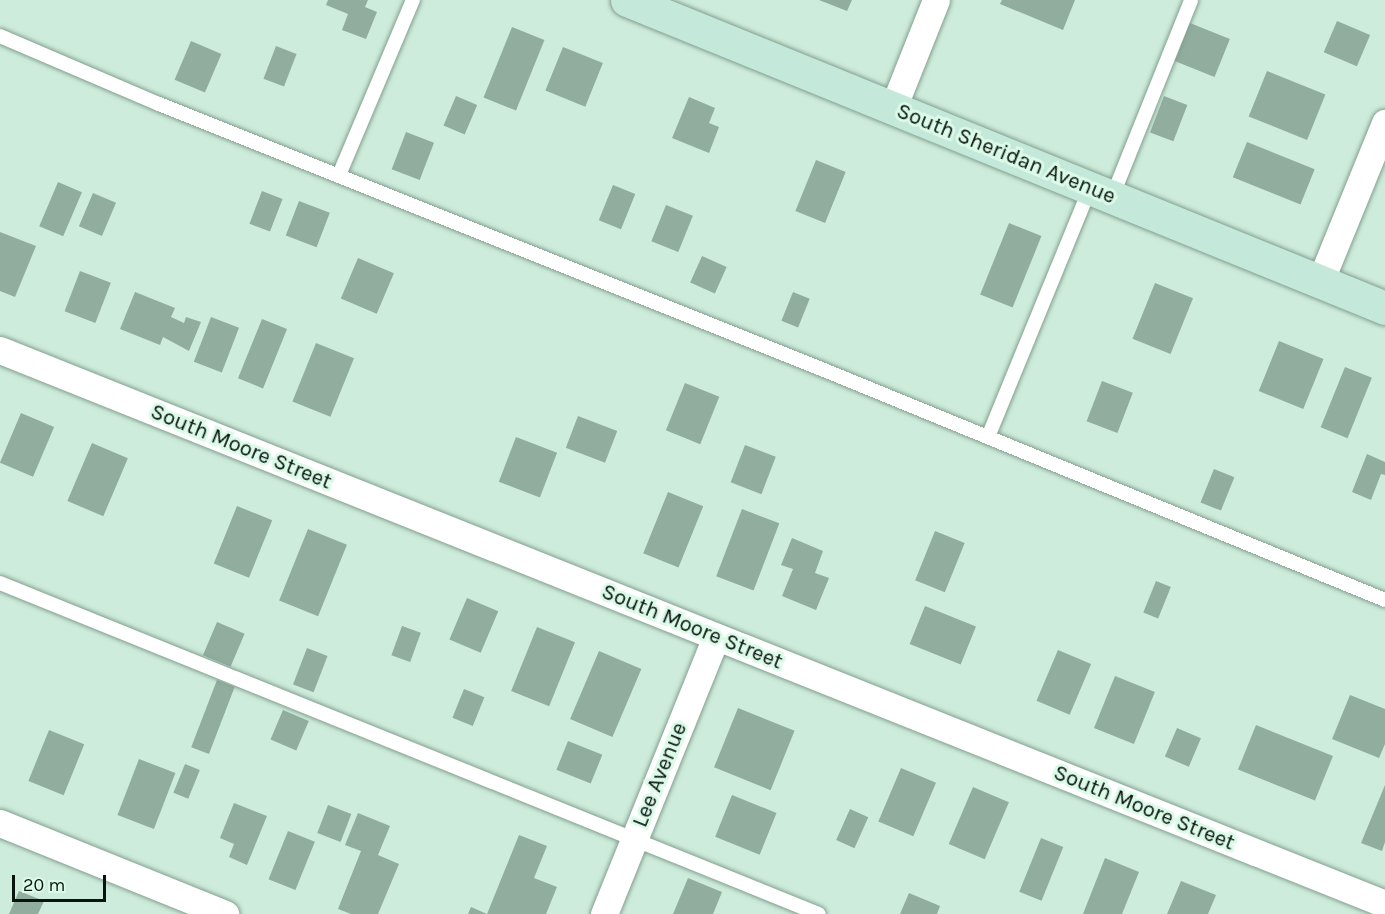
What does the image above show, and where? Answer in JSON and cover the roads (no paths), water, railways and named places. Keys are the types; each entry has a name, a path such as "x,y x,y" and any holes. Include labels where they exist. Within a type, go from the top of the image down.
{"street":[{"name":"South Sheridan Avenue","path":"627,0 675,9 893,108 1385,308"},
{"path":"893,108 936,0"},
{"path":"1320,282 1385,123"},
{"name":"South Moore Street","path":"0,350 1385,904"},
{"name":"Lee Avenue","path":"604,914 716,637"},
{"path":"0,823 225,914"}],"lane":[{"path":"339,175 413,0"},
{"path":"988,437 1191,0"},
{"path":"0,36 1385,600"},
{"path":"0,583 819,914"}]}
